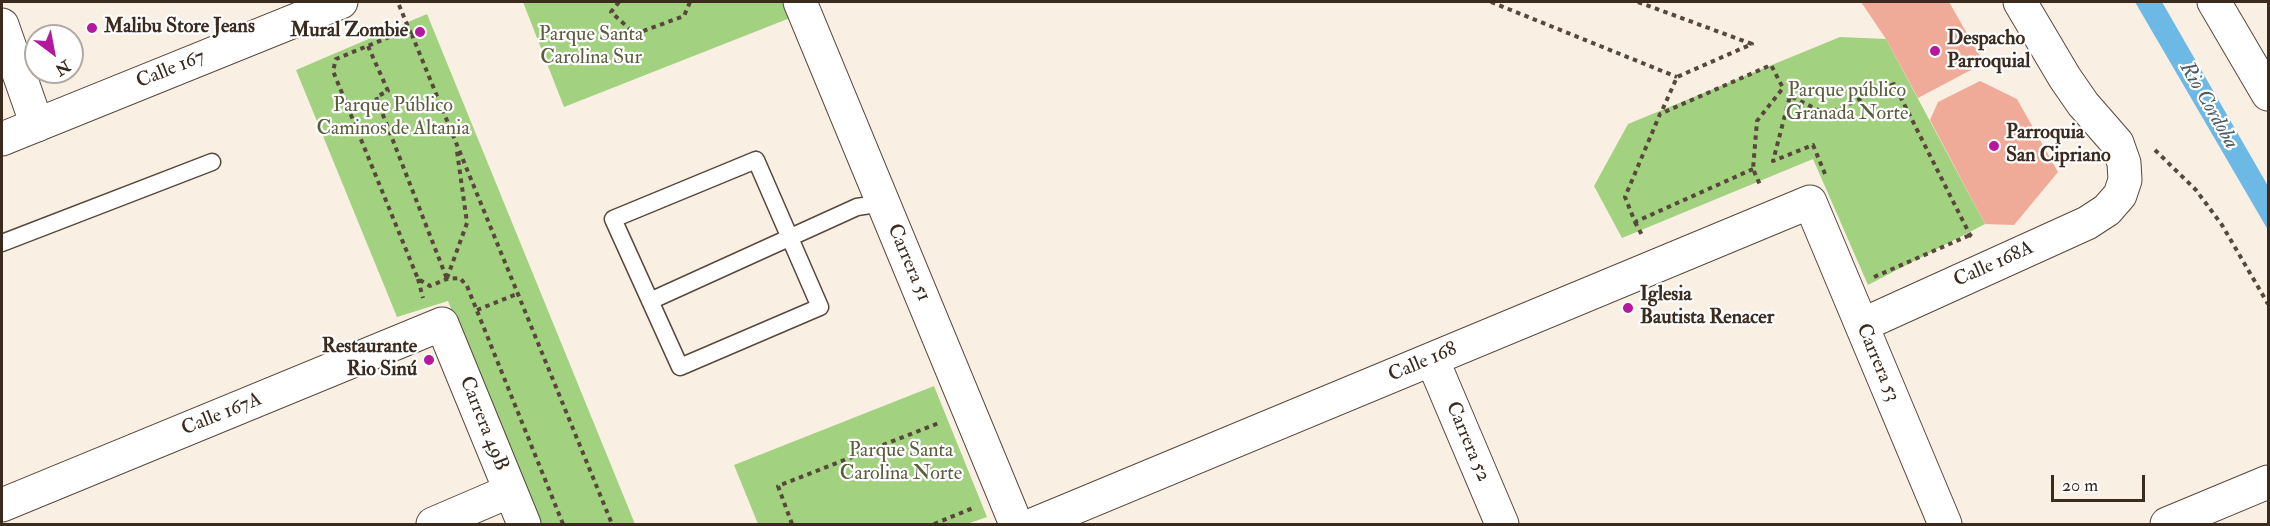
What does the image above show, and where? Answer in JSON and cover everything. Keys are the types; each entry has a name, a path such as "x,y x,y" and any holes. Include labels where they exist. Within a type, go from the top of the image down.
{"street":[{"name":"Calle 167","path":"2,139 341,2"},
{"name":"Carrera 51","path":"800,2 1016,525"},
{"name":"Calle 168A","path":"1862,325 2087,223 2107,210 2120,195 2125,180 2124,163 2117,143 2083,104 2065,78 2020,2"},
{"path":"2214,2 2268,94"},
{"path":"2,25 37,125"},
{"name":"Carrera 53","path":"1818,189 1862,325 1945,525"},
{"name":"Calle 168","path":"1035,525 1432,359 1818,189"},
{"name":"Carrera 49B","path":"442,324 524,525"},
{"name":"Calle 167A","path":"2,505 442,324"},
{"name":"Carrera 52","path":"1432,359 1502,525"},
{"path":"2167,525 2268,482"},
{"path":"433,525 510,491"}],"lane":[{"path":"756,160 820,307 680,367 650,302 613,219 756,160"},
{"path":"2,243 212,162"},
{"path":"650,302 857,207 883,203"}],"path":[{"path":"620,2 611,12 635,34 684,16 690,2"},
{"path":"1491,2 1677,77"},
{"path":"1638,2 1752,44 1677,77 1660,114 1624,197 1635,222 1753,169 1757,121 1783,88 1771,65 1660,114"},
{"path":"399,5 612,525"},
{"path":"412,35 399,33 336,59 333,71 418,279 430,286 447,279 460,278 467,286 563,525"},
{"path":"368,46 388,91 376,97 447,279"},
{"path":"1818,189 1813,145 1773,160 1790,96 1826,114 1894,84 1970,235 1868,280"},
{"path":"447,279 467,223 456,145"},
{"path":"477,310 517,294"},
{"path":"792,525 778,486 939,422 942,431"},
{"path":"934,525 974,509 969,498"}],"green space":[{"name":"Parque Santa Carolina Sur","path":"523,2 784,2 790,18 564,107"},
{"name":"Parque Público Caminos de Altania","path":"427,14 635,524 539,524 448,301 397,317 296,70"},
{"name":"Parque público Granada Norte","path":"1840,37 1886,39 1985,224 1868,285 1813,159 1622,238 1594,186 1628,124"},
{"name":"Parque Santa Carolina Norte","path":"934,386 987,517 967,524 758,524 734,465"}],"water":[{"name":"Rio Cordoba","path":"2135,2 2162,2 2268,186 2268,230"}],"building":[{"name":"Despacho Parroquial","path":"1861,2 1949,2 1984,63 1918,98 1886,39"},
{"name":"Parroquia San Cipriano","path":"1980,81 2017,99 2058,172 2014,225 1985,224 1930,120 1938,102"}],"place":[{"name":"Malibu Store Jeans","path":"92,28"},
{"name":"Mural Zombie","path":"420,32"},
{"name":"Despacho Parroquial","path":"1935,51"},
{"name":"Parroquia San Cipriano","path":"1994,146"},
{"name":"Iglesia Bautista Renacer","path":"1628,308"},
{"name":"Restaurante Rio Sinú","path":"429,360"}]}
